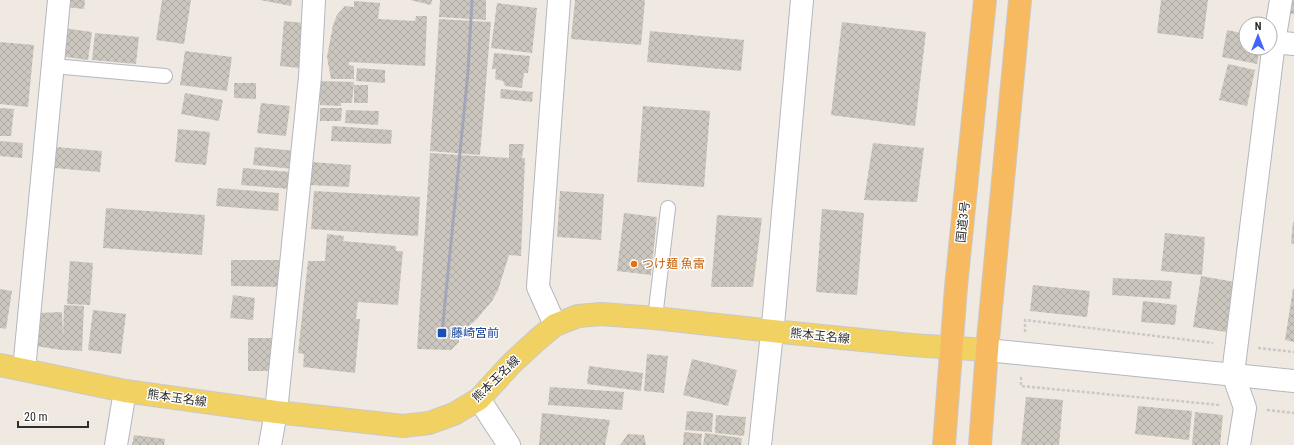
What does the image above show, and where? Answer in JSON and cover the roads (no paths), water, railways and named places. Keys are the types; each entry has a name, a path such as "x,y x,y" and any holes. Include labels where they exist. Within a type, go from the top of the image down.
{"highway":[{"name":"国道3号","path":"944,445 951,348 985,0"},
{"path":"980,445 987,350 1020,0"}],"main road":[{"name":"熊本玉名線","path":"0,365 125,391 276,412 403,426 429,423 454,414 479,399 522,355 556,325 578,316 601,314 656,318 772,331 987,350"}],"street":[{"path":"24,370 59,0"},
{"path":"270,445 276,412 310,77 314,0"},
{"path":"556,325 538,287 559,0"},
{"path":"760,445 772,331 802,0"},
{"path":"1239,445 1245,408 1233,374 1284,43 1281,0"},
{"path":"987,350 1294,381"},
{"path":"116,445 125,391"},
{"path":"479,399 509,445"}],"lane":[{"path":"52,66 165,76"},
{"path":"656,318 668,208"}],"railway":[{"path":"442,333 468,72 472,0"}],"place":[{"name":"つけ麺 魚雷","path":"634,264"},
{"name":"藤崎宮前","path":"442,333"}]}
